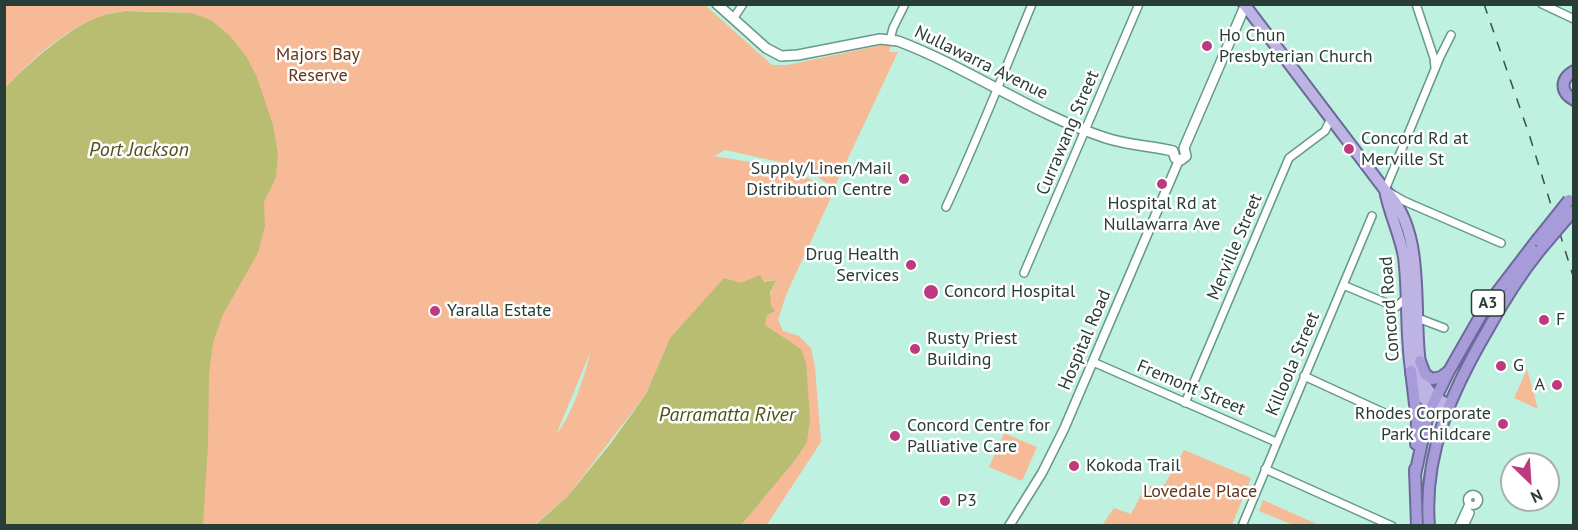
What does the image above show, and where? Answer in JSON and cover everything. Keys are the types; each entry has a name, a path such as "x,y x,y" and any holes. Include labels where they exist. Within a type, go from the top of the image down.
{"highway":[{"path":"1574,71 1565,77 1563,86 1566,94 1574,99"},
{"name":"A3","path":"1419,525 1415,475 1433,401 1485,308 1572,205"},
{"name":"A3","path":"1419,525 1428,494 1432,461 1449,405 1476,350 1538,245"},
{"path":"1420,362 1425,374 1432,379 1441,377 1449,371"},
{"path":"1411,370 1417,421 1415,475"}],"main road":[{"name":"Nullawarra Avenue","path":"717,4 770,51 785,56 880,39 890,40 909,45 1086,130 1108,138 1173,151"},
{"name":"Concord Road","path":"1244,5 1385,190 1396,201 1404,220 1414,260 1411,370 1420,395 1433,401"},
{"path":"1184,148 1178,147 1173,151 1174,157 1179,160 1186,156 1184,148 1244,5"},
{"name":"Concord Road","path":"1385,190 1404,255 1407,297 1424,383 1433,401"},
{"path":"1433,401 1449,405"}],"street":[{"path":"733,19 743,4"},
{"path":"890,40 904,4"},
{"path":"946,207 972,152 1032,4"},
{"name":"Currawang Street","path":"1024,273 1139,4"},
{"path":"1416,4 1434,58 1435,71"},
{"path":"1542,4 1574,19"},
{"path":"1451,35 1385,190 1501,243"},
{"name":"Merville Street","path":"1185,403 1289,158 1325,130 1331,118"},
{"name":"Hospital Road","path":"1009,525 1053,453 1179,160"},
{"path":"1404,220 1411,210 1419,207"},
{"name":"Killoola Street","path":"1242,525 1372,216"},
{"path":"1343,285 1396,308 1407,297"},
{"path":"1412,316 1444,328"},
{"name":"Fremont Street","path":"1093,362 1276,442"},
{"path":"1304,376 1391,416"},
{"path":"1265,469 1392,525"},
{"path":"1459,525 1471,505 1464,525"}],"green space":[{"name":"Yaralla Estate","path":"5,4 705,5 772,65 787,65 892,43 889,52 898,52 834,188 803,167 725,150 714,156 793,169 833,193 786,295 778,320 783,331 799,336 811,348 815,368 821,442 766,526 727,525 785,340 765,325 765,311 775,280 741,284 724,279 670,338 646,394 567,497 534,525 184,525 191,13 126,11 92,20 75,28 45,50 5,88","holes":["590,353 572,407 556,435"]},
{"path":"1527,369 1538,409 1514,398"},
{"path":"1004,433 1037,447 1022,481 989,467"},
{"name":"Lovedale Place","path":"1184,450 1251,478 1232,525 1102,525 1114,508 1131,514 1141,495 1145,495 1151,486 1161,491"},
{"path":"1263,500 1319,525 1293,525 1259,511"}],"water":[{"name":"Port Jackson","path":"125,11 191,13 211,20 230,36 246,56 256,75 273,125 278,154 276,177 264,202 265,226 258,253 223,314 213,343 209,374 203,525 5,525 5,88 37,57 77,28 105,15"},
{"name":"Parramatta River","path":"760,275 764,282 776,280 770,293 771,306 775,311 767,315 765,325 801,349 806,363 810,419 807,442 796,459 741,525 535,525 567,497 611,443 646,394 670,338 724,278 741,283"}],"railway":[{"path":"1484,4 1529,134 1574,279"}],"place":[{"name":"Ho Chun Presbyterian Church","path":"1207,46"},
{"name":"Concord Rd at Merville St","path":"1349,149"},
{"name":"Supply/Linen/Mail Distribution Centre","path":"904,179"},
{"name":"Hospital Rd at Nullawarra Ave","path":"1162,184"},
{"name":"Drug Health Services","path":"911,265"},
{"name":"Concord Hospital","path":"931,292"},
{"name":"Yaralla Estate","path":"435,311"},
{"name":"F","path":"1544,320"},
{"name":"Rusty Priest Building","path":"915,349"},
{"name":"G","path":"1501,366"},
{"name":"A","path":"1557,385"},
{"name":"Rhodes Corporate Park Childcare","path":"1503,424"},
{"name":"Concord Centre for Palliative Care","path":"895,436"},
{"name":"Kokoda Trail","path":"1074,466"},
{"name":"P3","path":"945,501"}],"park label":[{"name":"Majors Bay Reserve","path":"318,65"}]}
